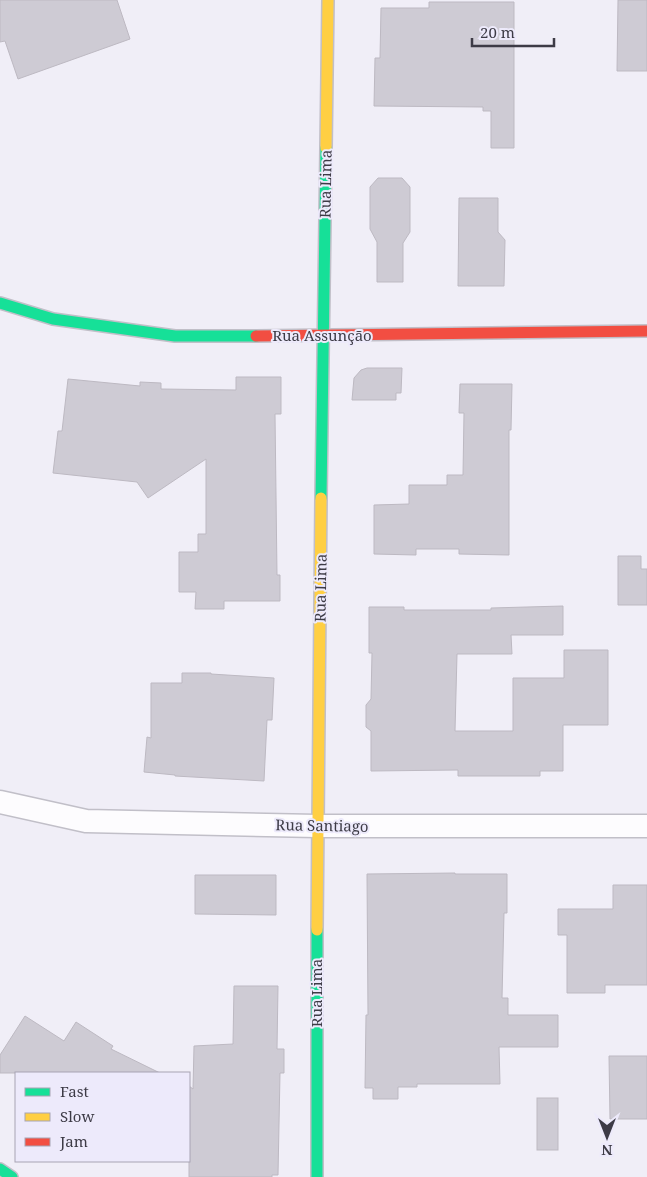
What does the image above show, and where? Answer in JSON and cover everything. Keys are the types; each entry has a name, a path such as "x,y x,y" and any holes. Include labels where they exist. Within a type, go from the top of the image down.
{"street":[{"name":"Rua Lima","path":"317,1177 317,826 328,0"},
{"name":"Rua Assunção","path":"0,303 53,319 175,336 324,336 647,331"},
{"name":"Rua Santiago","path":"0,802 86,821 317,826 647,826"},
{"path":"0,1169 12,1177"}],"building":[{"path":"0,0 117,0 130,39 18,79 5,41 0,42"},
{"path":"618,0 647,0 647,71 617,71"},
{"path":"429,2 514,2 514,148 491,148 491,111 483,111 483,107 374,106 375,58 380,58 381,8 429,8"},
{"path":"378,178 402,178 410,187 410,232 403,243 403,282 377,282 377,242 370,229 370,187"},
{"path":"459,198 498,198 498,232 505,240 504,286 458,286"},
{"path":"367,368 402,368 401,393 396,393 396,400 352,400 354,378 361,370"},
{"path":"236,377 281,377 281,414 275,414 277,575 280,575 280,601 224,601 224,609 195,609 196,592 179,592 179,552 198,552 198,534 206,534 206,459 148,498 137,482 53,473 58,431 62,431 68,379 140,386 140,382 161,383 161,389 236,390"},
{"path":"460,384 512,384 511,430 509,430 509,555 459,554 459,549 416,549 416,555 374,554 374,505 409,504 409,485 447,485 447,475 463,475 464,413 459,413"},
{"path":"618,556 641,556 641,569 647,569 647,605 618,605"},
{"path":"563,606 563,635 511,635 512,654 457,654 455,731 513,731 513,678 564,678 564,650 608,650 608,725 563,725 563,771 540,771 540,776 458,776 458,770 371,771 371,731 366,727 366,705 371,699 372,653 369,653 369,607 404,607 404,610 491,610 491,608"},
{"path":"182,673 211,673 274,678 272,720 267,720 264,781 175,776 144,772 147,737 151,738 151,683 182,683"},
{"path":"367,874 507,874 507,913 504,913 502,998 508,998 508,1015 558,1015 558,1047 499,1047 500,1084 417,1084 417,1087 398,1087 398,1099 373,1099 373,1088 365,1088 366,1015 368,1015"},
{"path":"195,875 276,875 276,915 195,914"},
{"path":"613,885 647,885 647,985 605,985 605,993 567,993 567,935 558,935 558,909 613,909"},
{"path":"234,986 278,986 277,1049 284,1049 284,1073 280,1073 278,1175 272,1175 272,1177 189,1177 190,1087 193,1089 194,1046 233,1044"},
{"path":"25,1016 64,1041 76,1022 113,1046 111,1049 158,1072 0,1073 0,1055"},
{"path":"609,1056 647,1056 647,1119 610,1119"},
{"path":"537,1098 558,1098 558,1150 537,1150"}],"traffic: fast":[{"path":"321,498 326,148"},
{"path":"0,303 53,319 175,336 256,336"},
{"path":"317,930 317,1177"},
{"path":"0,1169 12,1177"}],"traffic: slow":[{"path":"326,148 328,0"},
{"path":"317,930 321,498"}],"traffic: jam":[{"path":"256,336 647,331"}]}
